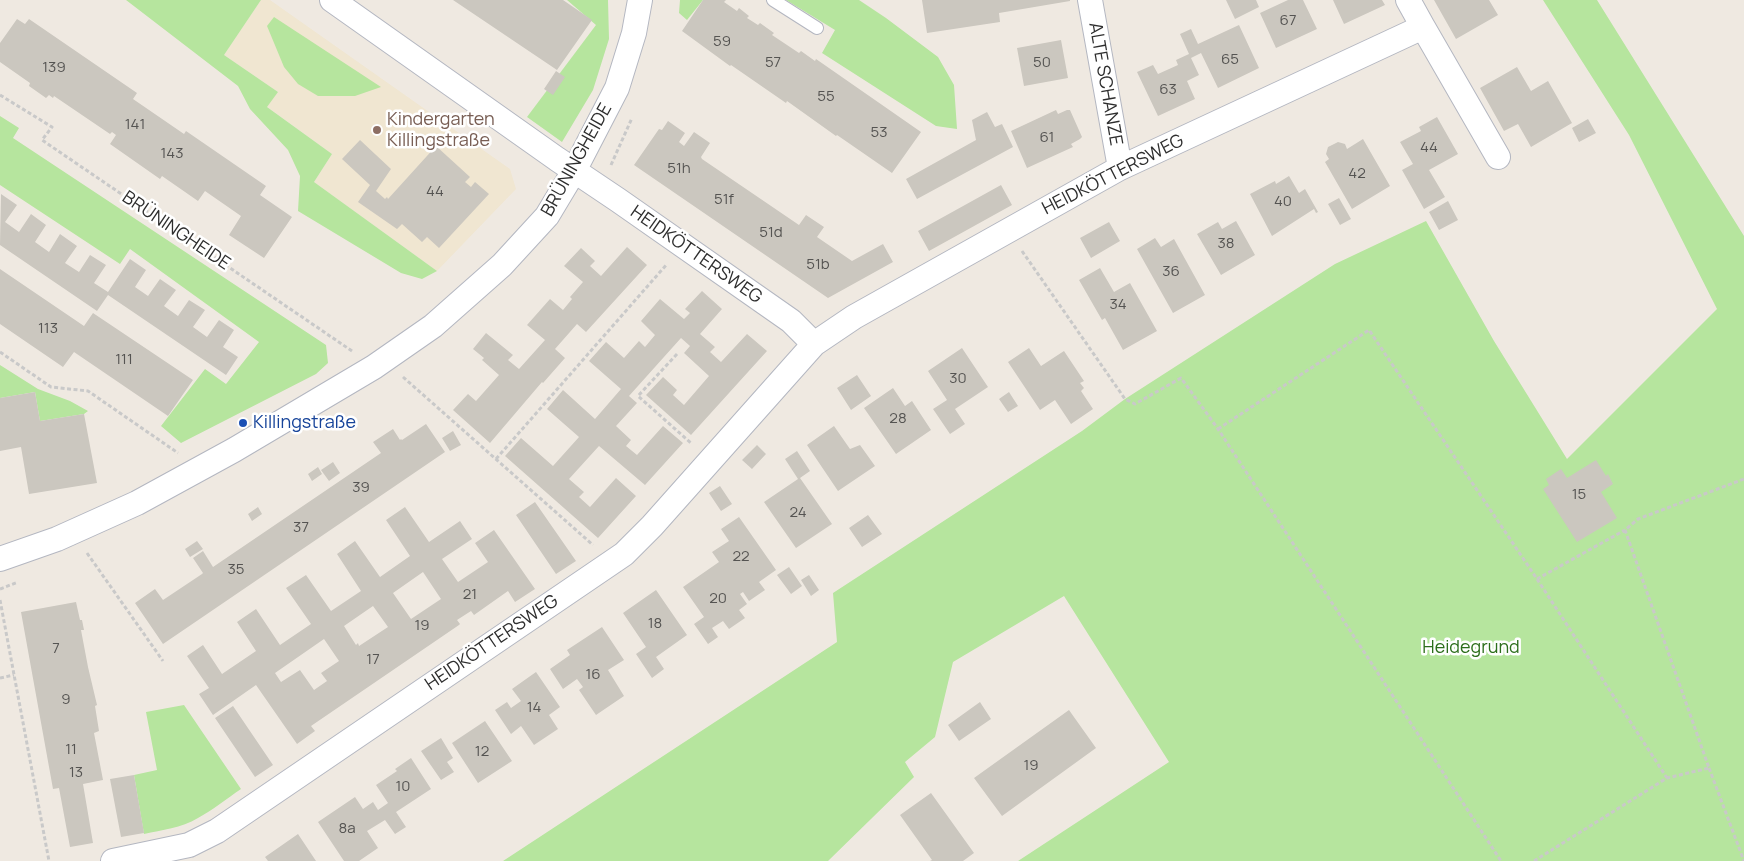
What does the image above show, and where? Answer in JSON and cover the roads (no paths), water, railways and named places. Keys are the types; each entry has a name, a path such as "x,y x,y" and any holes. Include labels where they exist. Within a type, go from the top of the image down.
{"street":[{"path":"332,0 574,171"},
{"name":"BRÜNINGHEIDE","path":"0,559 72,532 137,503 243,445 384,360 433,326 502,265 547,216 574,171 616,88 634,33 640,0"},
{"name":"ALTE SCHANZE","path":"1090,0 1120,168"},
{"path":"1408,0 1498,157"},
{"name":"HEIDKÖTTERSWEG","path":"113,861 189,845 217,831 624,554 652,526 814,344 854,318 1120,168 1423,27"},
{"name":"HEIDKÖTTERSWEG","path":"574,171 792,321 814,344"}],"lane":[{"path":"773,0 816,28"}],"place":[{"name":"Kindergarten Killingstraße","path":"377,130"},
{"name":"Killingstraße","path":"243,423"}],"park label":[{"name":"Heidegrund","path":"1471,648"}]}
